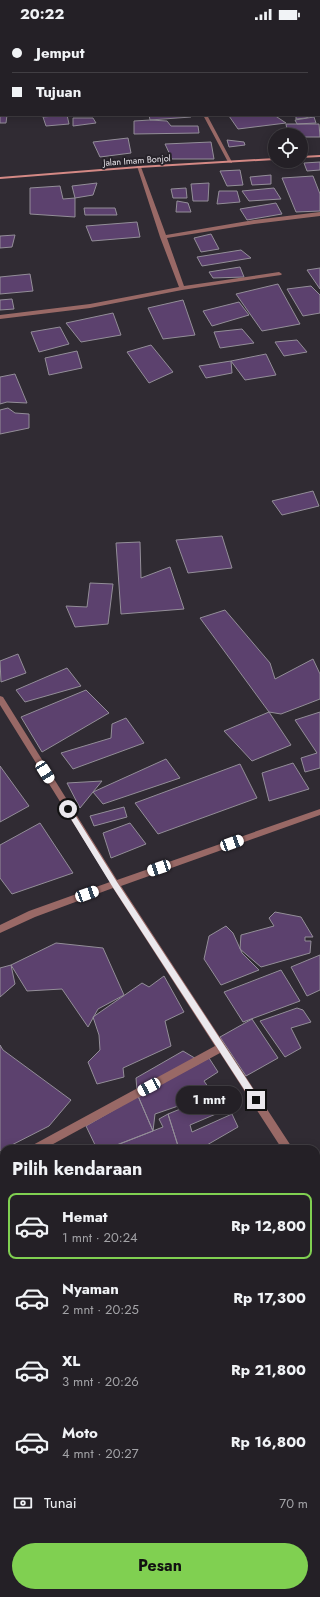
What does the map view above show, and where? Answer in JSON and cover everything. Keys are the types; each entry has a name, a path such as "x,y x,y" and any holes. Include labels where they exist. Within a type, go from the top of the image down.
{"main road":[{"path":"308,157 320,156"},
{"name":"Jalan Imam Bonjol","path":"0,178 139,167 268,159"}],"street":[{"path":"206,116 230,162"},
{"path":"139,167 182,288"},
{"path":"163,237 254,222 320,214"},
{"path":"0,317 90,306 182,288 279,274"},
{"path":"0,699 115,884 285,1145"},
{"path":"0,929 32,914 320,812"},
{"path":"41,1145 222,1047"}],"building":[{"path":"0,116 7,116 6,123 0,123"},
{"path":"67,116 69,124 46,126 43,117"},
{"path":"149,116 191,116 191,117 150,120"},
{"path":"229,116 276,116 286,123 238,129"},
{"path":"296,116 311,116 306,118 296,119"},
{"path":"314,117 316,123 297,124 295,120"},
{"path":"73,118 93,118 96,123 73,126"},
{"path":"134,121 167,121 171,126 198,126 199,133 134,134"},
{"path":"286,124 319,124 320,137 308,137 308,128 287,128"},
{"path":"128,138 131,153 100,157 93,142"},
{"path":"227,140 244,142 245,145 229,147"},
{"path":"211,142 214,159 172,159 165,144"},
{"path":"320,162 320,170 307,171 306,168 308,168 308,163"},
{"path":"240,170 243,185 227,186 220,171"},
{"path":"271,175 271,184 252,185 250,177"},
{"path":"313,176 320,194 320,211 296,212 282,178"},
{"path":"97,183 93,195 75,198 72,186"},
{"path":"209,183 208,201 193,201 191,184"},
{"path":"60,186 63,199 75,198 75,217 30,214 30,188"},
{"path":"186,188 187,198 173,198 171,189"},
{"path":"274,188 281,199 249,201 242,191"},
{"path":"219,191 237,191 240,202 217,204"},
{"path":"177,201 188,203 191,212 176,212"},
{"path":"276,203 282,214 247,220 240,209"},
{"path":"84,208 115,208 117,215 85,215"},
{"path":"137,222 140,237 92,241 86,226"},
{"path":"211,234 219,249 201,252 194,238"},
{"path":"15,235 12,247 0,248 0,236"},
{"path":"241,250 251,258 202,266 197,257"},
{"path":"240,267 244,277 213,278 209,272"},
{"path":"320,268 320,289 307,270"},
{"path":"30,274 33,291 0,294 0,277"},
{"path":"278,284 300,324 262,331 236,294"},
{"path":"311,286 320,295 320,313 303,316 287,289"},
{"path":"12,299 14,309 0,310 0,300"},
{"path":"183,300 195,335 163,339 148,308"},
{"path":"239,302 249,315 212,326 203,311"},
{"path":"113,313 121,335 81,342 66,323"},
{"path":"60,327 69,344 39,352 31,332"},
{"path":"242,329 254,343 220,348 214,332"},
{"path":"297,340 307,352 284,356 275,342"},
{"path":"151,345 173,372 149,383 127,352"},
{"path":"77,351 82,368 49,375 45,358"},
{"path":"266,354 276,375 245,380 231,361"},
{"path":"231,361 232,373 206,378 199,366"},
{"path":"15,374 27,403 7,402 0,404 0,377"},
{"path":"8,408 15,413 29,414 29,428 0,434 0,410"},
{"path":"313,491 319,506 282,515 272,501"},
{"path":"222,536 232,568 188,573 176,540"},
{"path":"140,542 141,578 170,567 184,609 121,614 116,543"},
{"path":"90,583 113,584 108,624 75,627 66,606 87,607"},
{"path":"225,610 270,663 275,679 313,659 320,674 320,699 281,714 269,712 200,618"},
{"path":"18,654 26,673 1,682 0,661"},
{"path":"67,668 81,686 25,702 16,690"},
{"path":"86,690 109,713 42,752 21,717"},
{"path":"269,712 291,745 252,761 224,731"},
{"path":"320,712 320,768 305,772 301,758 317,753 295,720"},
{"path":"126,718 144,743 73,769 61,753 111,738 112,724"},
{"path":"166,759 180,778 103,804 93,792"},
{"path":"293,763 309,789 269,801 262,773"},
{"path":"240,764 257,798 158,834 135,803"},
{"path":"0,766 29,806 0,822"},
{"path":"102,781 80,808 67,783"},
{"path":"124,807 127,817 94,826 90,816"},
{"path":"40,823 73,873 12,894 0,878 0,845"},
{"path":"130,823 146,844 111,858 103,833"},
{"path":"275,912 301,917 313,937 305,937 305,941 311,941 310,953 261,967 240,949 241,935 274,926 269,918"},
{"path":"226,926 233,933 242,953 259,970 221,985 204,959 209,936"},
{"path":"56,943 103,948 124,995 98,1009 88,1027 62,989 27,991 11,965"},
{"path":"320,955 320,990 307,996 291,967"},
{"path":"11,965 15,984 0,997 0,968"},
{"path":"281,970 300,1001 243,1022 224,992"},
{"path":"164,976 184,1012 165,1021 171,1046 123,1068 124,1077 97,1084 88,1062 100,1050 99,1035 93,1017 142,983 149,987"},
{"path":"297,1008 303,1010 311,1022 291,1028 301,1048 285,1057 260,1021"},
{"path":"252,1019 278,1058 246,1076 220,1037"},
{"path":"0,1045 3,1050 71,1100 49,1126 12,1145 0,1145"},
{"path":"183,1051 198,1060 137,1091 136,1078"},
{"path":"209,1058 218,1072 204,1081 213,1094 155,1114 153,1131 138,1096"},
{"path":"222,1092 230,1108 190,1125 192,1132 232,1114 238,1127 207,1145 178,1145 168,1114"},
{"path":"138,1096 153,1131 117,1145 95,1145 86,1126"},
{"path":"168,1114 178,1145 116,1145 163,1127 159,1119"}],"route":[{"path":"68,809 115,884 256,1100"}]}
